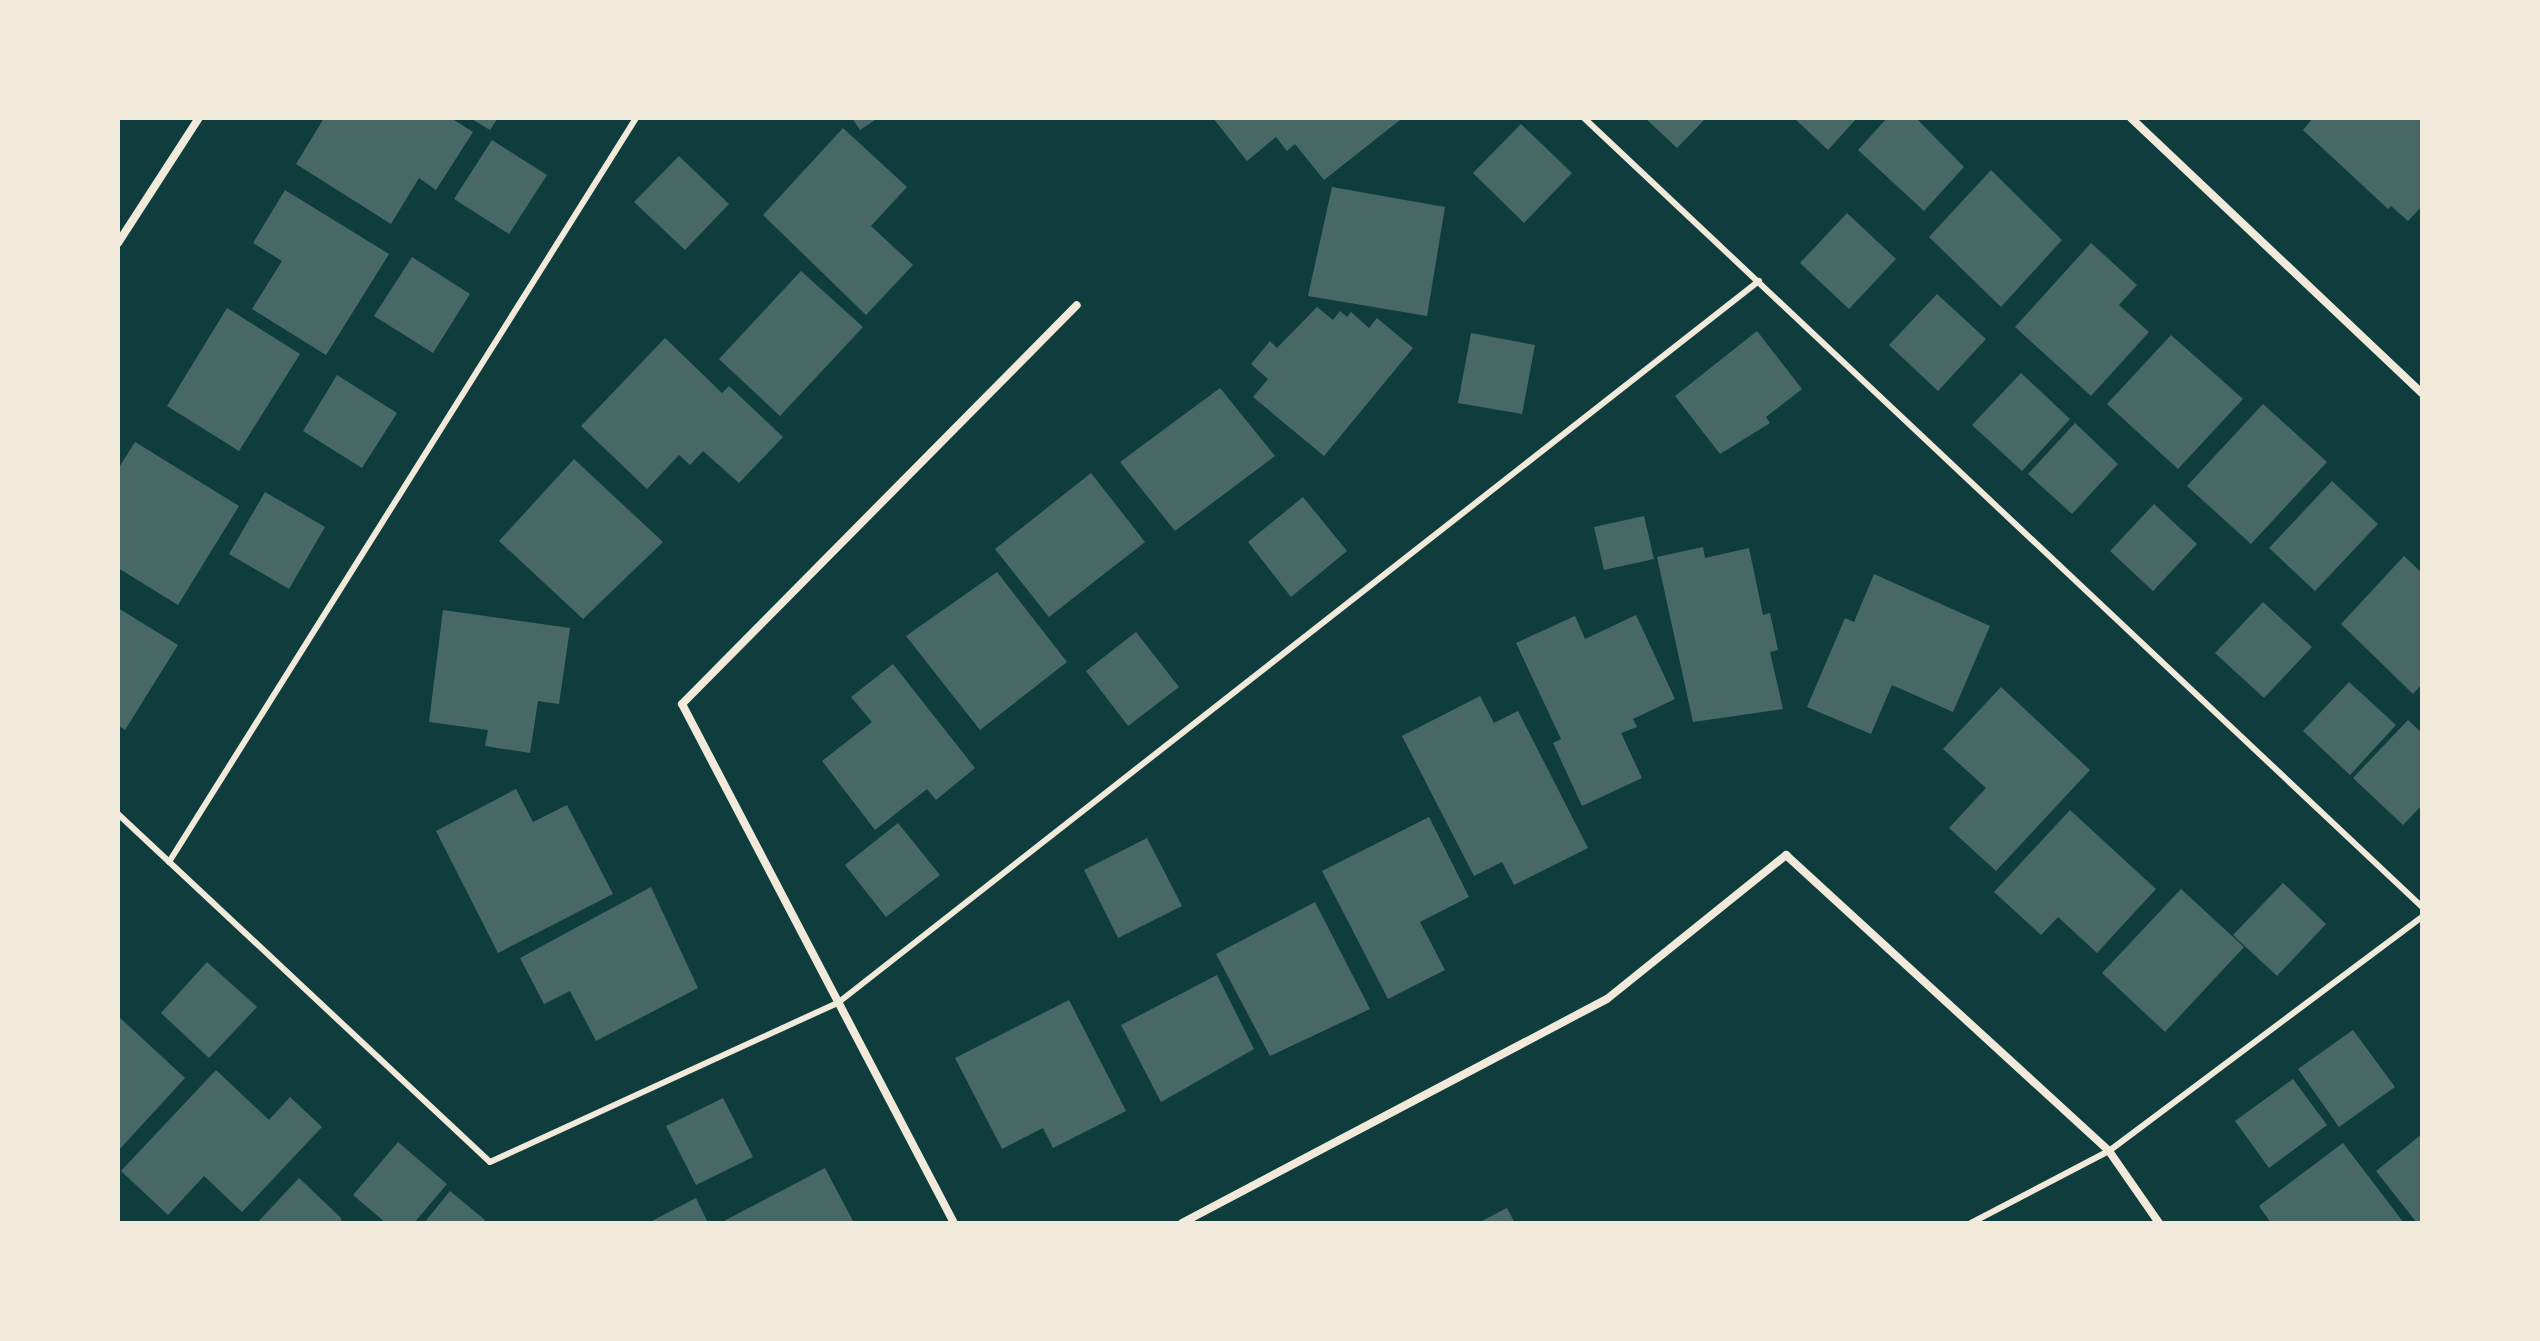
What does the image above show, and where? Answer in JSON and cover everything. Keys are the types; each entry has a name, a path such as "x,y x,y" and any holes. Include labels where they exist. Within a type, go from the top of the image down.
{"street":[{"path":"118,243 199,118"},
{"path":"2131,118 2422,393"},
{"path":"118,220 129,227"},
{"path":"954,1223 682,704 1077,305"},
{"path":"1182,1223 1607,999 1786,855 2109,1151 2159,1223"}],"lane":[{"path":"169,862 636,118"},
{"path":"1584,118 2422,907"},
{"path":"118,814 490,1162 839,1002 1759,281"},
{"path":"1971,1223 2109,1151 2422,917"}],"building":[{"path":"324,118 451,118 473,132 436,190 419,178 391,224 296,164"},
{"path":"470,118 498,118 490,130"},
{"path":"852,118 878,118 860,130"},
{"path":"1213,118 1400,120 1324,180 1295,144 1287,151 1276,137 1247,161"},
{"path":"1645,118 1706,118 1677,148"},
{"path":"1794,118 1857,118 1828,150"},
{"path":"1887,118 1916,118 1964,167 1924,211 1858,150"},
{"path":"2313,118 2422,118 2422,206 2408,221 2391,206 2388,209 2303,130"},
{"path":"1521,124 1572,173 1524,223 1473,173"},
{"path":"843,128 907,187 871,226 913,265 866,315 763,215"},
{"path":"492,140 547,175 509,234 454,199"},
{"path":"679,156 729,204 685,250 634,202"},
{"path":"1991,170 2062,240 2001,307 1929,237"},
{"path":"1332,187 1445,207 1427,316 1308,296"},
{"path":"285,190 389,254 326,355 252,309 282,261 253,243"},
{"path":"1847,213 1896,259 1849,309 1800,263"},
{"path":"2091,243 2137,285 2119,305 2149,332 2091,396 2015,327"},
{"path":"412,257 470,294 433,353 374,316"},
{"path":"801,271 863,327 780,416 719,359"},
{"path":"1937,294 1986,339 1938,391 1889,345"},
{"path":"1317,307 1333,320 1340,311 1347,317 1351,312 1369,328 1377,318 1413,348 1324,456 1253,397 1268,379 1251,364 1270,341 1277,348"},
{"path":"227,308 300,354 239,451 167,406"},
{"path":"1757,331 1802,389 1766,417 1770,423 1720,454 1675,396"},
{"path":"1471,333 1535,345 1522,414 1458,403"},
{"path":"2171,335 2243,399 2178,469 2107,404"},
{"path":"665,338 722,393 729,386 783,437 739,483 703,451 690,465 679,455 647,489 581,426"},
{"path":"2021,373 2070,419 2022,471 1972,425"},
{"path":"337,375 397,413 362,468 303,431"},
{"path":"1220,388 1275,456 1175,531 1120,462"},
{"path":"2263,404 2327,462 2251,544 2187,486"},
{"path":"2075,423 2118,464 2072,514 2028,474"},
{"path":"135,442 239,506 178,605 118,568 118,469"},
{"path":"574,459 663,542 583,619 499,541"},
{"path":"1091,473 1145,542 1049,617 995,549"},
{"path":"2332,481 2378,524 2315,591 2269,548"},
{"path":"265,492 325,527 289,589 229,554"},
{"path":"1303,497 1347,551 1291,597 1248,542"},
{"path":"2154,504 2197,544 2153,591 2110,551"},
{"path":"1644,516 1654,559 1604,570 1594,527"},
{"path":"1703,547 1705,558 1749,548 1763,615 1770,613 1778,650 1770,652 1783,709 1693,722 1657,557"},
{"path":"2404,556 2422,573 2422,684 2413,694 2341,624"},
{"path":"997,572 1067,662 980,730 906,636"},
{"path":"1874,574 1990,626 1953,712 1892,685 1871,734 1807,707 1845,618 1854,622"},
{"path":"2263,602 2312,647 2264,698 2215,653"},
{"path":"118,608 178,645 125,730 118,725"},
{"path":"443,610 570,628 559,704 538,701 530,753 485,746 488,730 429,722"},
{"path":"1636,615 1675,699 1633,719 1637,727 1621,733 1642,778 1582,806 1553,743 1561,739 1516,643 1575,616 1585,639"},
{"path":"1136,632 1179,687 1128,726 1086,671"},
{"path":"893,664 975,768 936,800 927,789 875,830 822,761 872,722 851,697"},
{"path":"2349,682 2396,725 2350,775 2303,731"},
{"path":"2001,687 2090,770 1996,871 1949,828 1986,788 1943,749"},
{"path":"1480,696 1494,723 1518,711 1588,848 1514,885 1502,862 1474,876 1402,736"},
{"path":"2408,720 2422,733 2422,805 2403,825 2353,778"},
{"path":"516,789 533,822 567,805 613,894 498,953 436,831"},
{"path":"2070,810 2156,889 2097,953 2058,917 2041,935 1994,892"},
{"path":"1429,817 1469,897 1420,922 1445,970 1388,999 1322,871"},
{"path":"898,823 940,875 886,917 845,865"},
{"path":"1147,838 1182,906 1118,938 1084,870"},
{"path":"2283,883 2326,924 2277,976 2233,935"},
{"path":"651,887 698,988 596,1041 570,991 544,1004 520,958"},
{"path":"2181,889 2244,947 2165,1032 2102,973"},
{"path":"1315,902 1370,1009 1270,1056 1216,954"},
{"path":"207,962 257,1007 209,1058 161,1013"},
{"path":"1217,975 1254,1049 1161,1102 1121,1025"},
{"path":"1069,1000 1126,1111 1053,1148 1043,1128 1002,1149 955,1058"},
{"path":"118,1016 185,1078 118,1151"},
{"path":"2353,1030 2395,1087 2339,1127 2298,1069"},
{"path":"216,1070 269,1120 290,1097 322,1127 242,1212 204,1176 168,1215 121,1171"},
{"path":"2293,1079 2327,1125 2269,1168 2235,1121"},
{"path":"723,1098 753,1157 696,1185 666,1126"},
{"path":"2422,1134 2422,1223 2417,1223 2376,1171"},
{"path":"398,1142 447,1184 414,1223 386,1223 353,1195"},
{"path":"2343,1143 2404,1223 2271,1223 2259,1206"},
{"path":"825,1168 854,1223 720,1223"},
{"path":"299,1178 340,1217 343,1223 257,1223"},
{"path":"450,1191 485,1220 482,1223 424,1223"},
{"path":"696,1198 708,1223 648,1223"},
{"path":"1507,1208 1515,1223 1478,1223"}]}
